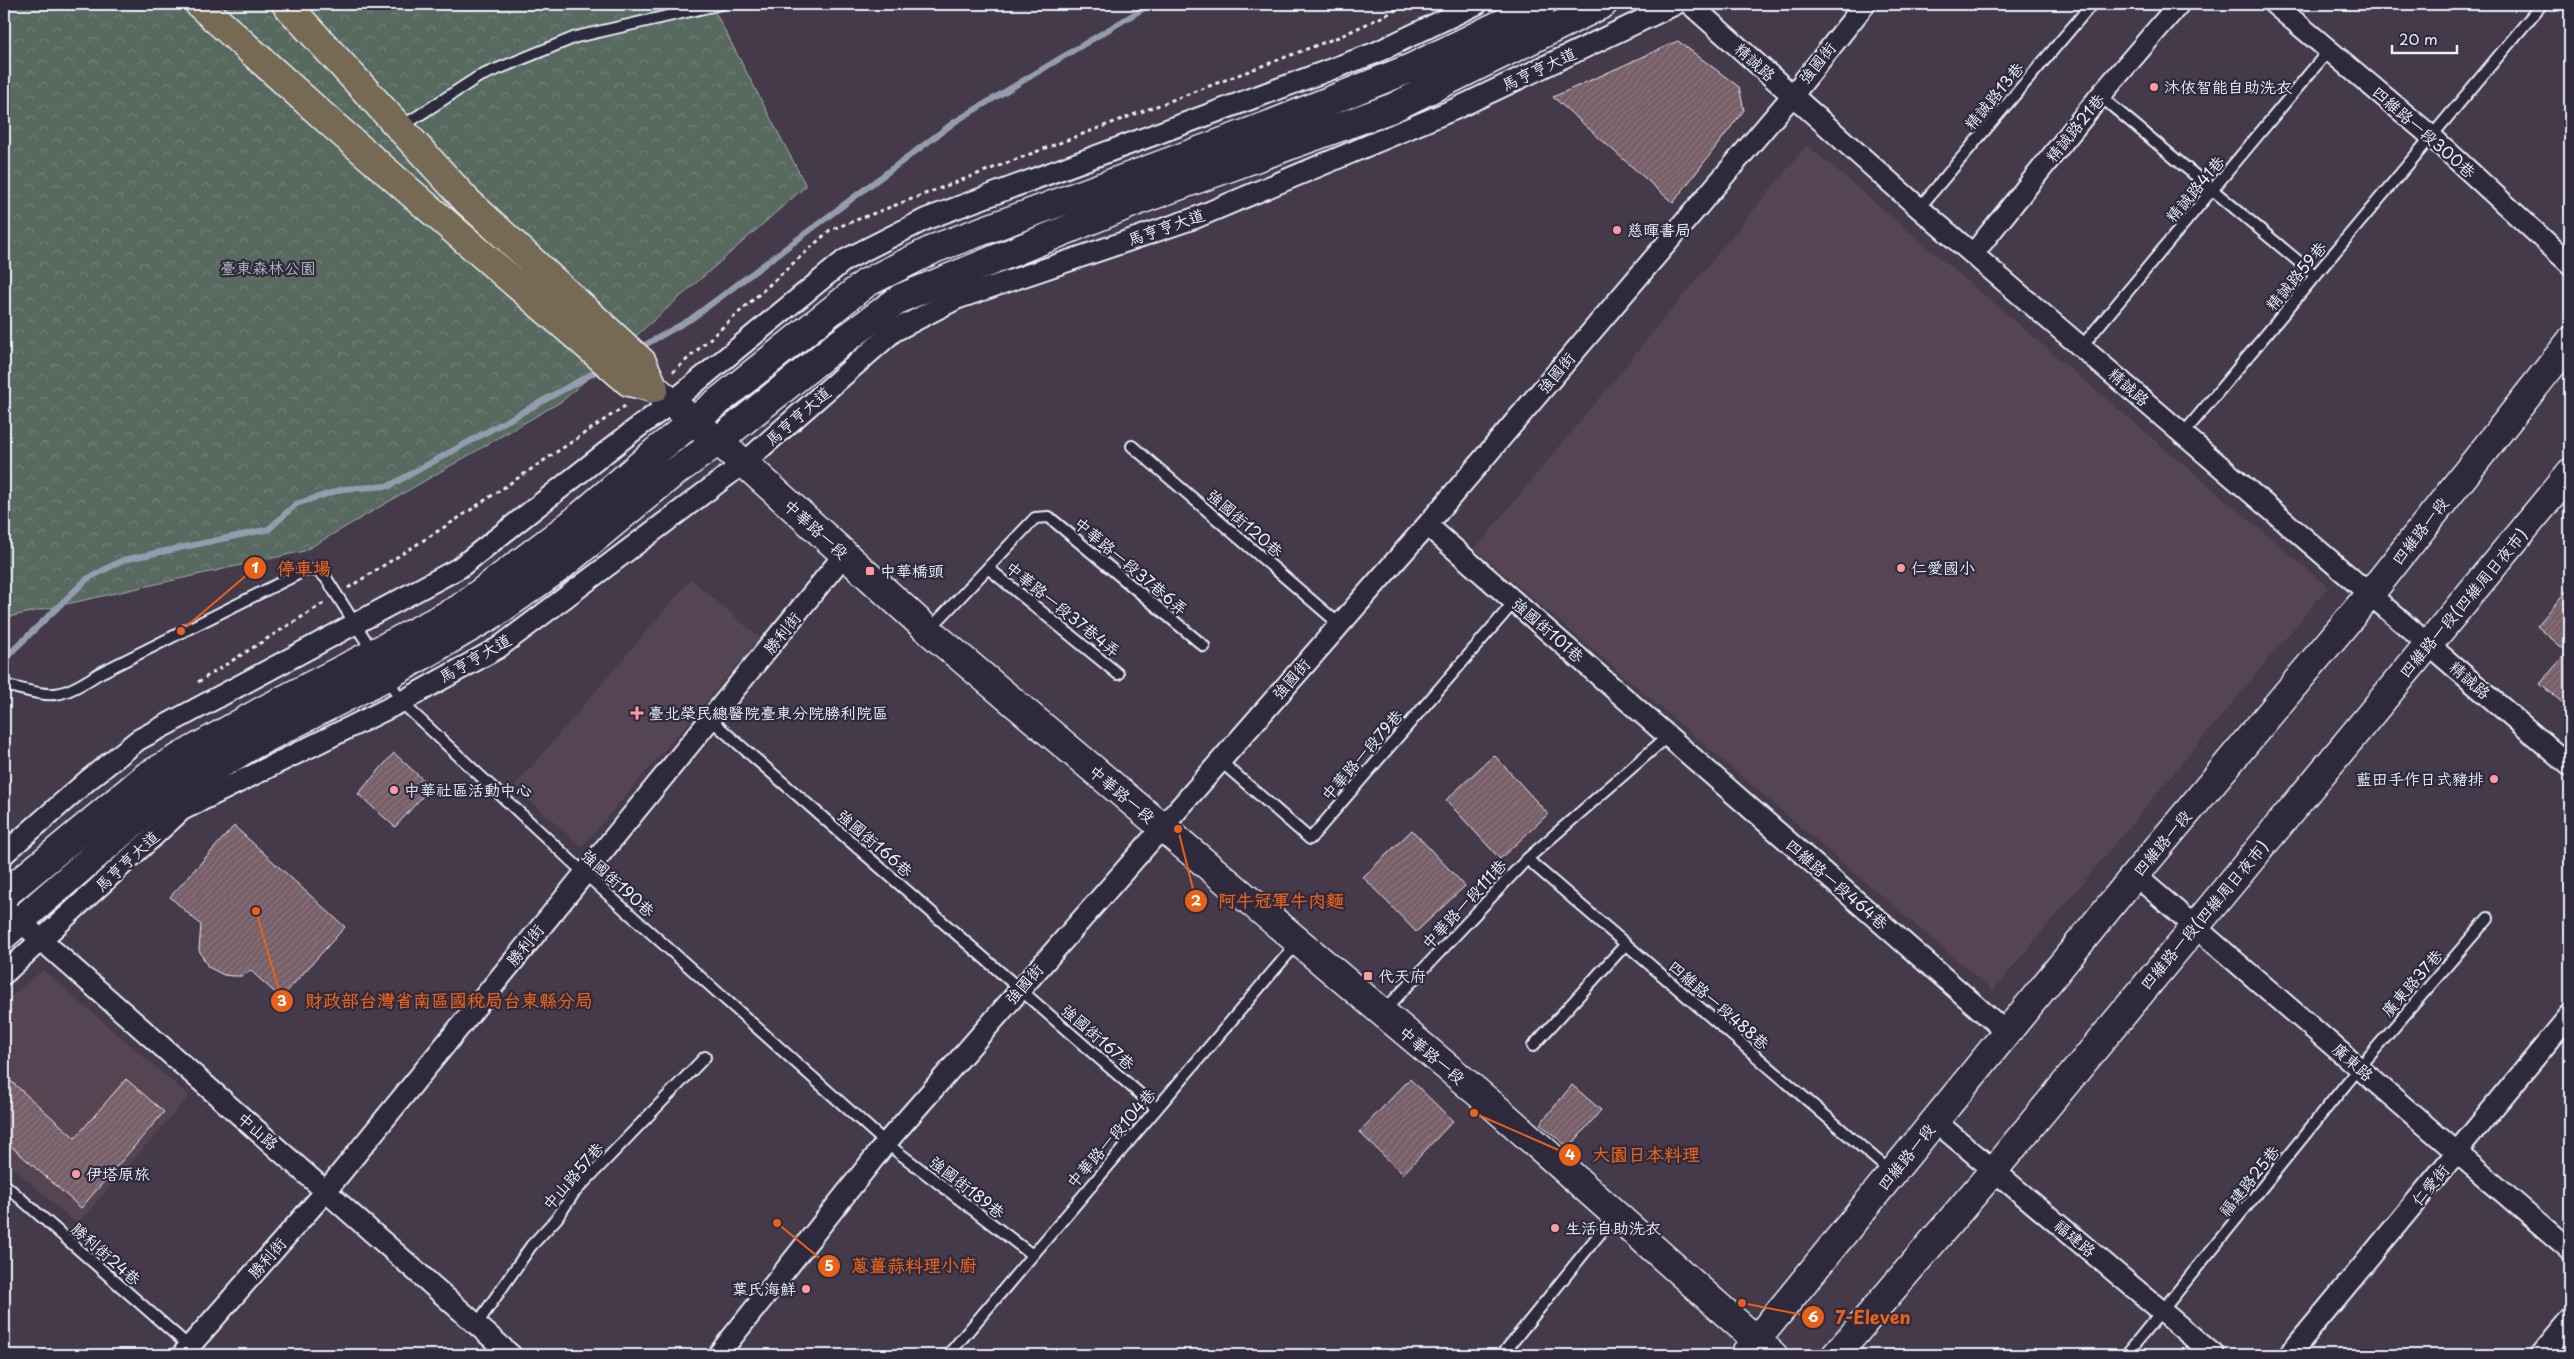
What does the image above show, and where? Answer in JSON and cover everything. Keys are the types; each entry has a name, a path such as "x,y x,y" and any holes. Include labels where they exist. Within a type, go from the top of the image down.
{"main road":[{"path":"199,4 333,125 629,382 663,396"},
{"path":"286,4 401,126 467,201 642,362 663,396"}],"street":[{"path":"4,854 87,781 138,740 459,568 632,431 663,396 845,260 926,219 1375,53 1477,4"},
{"name":"馬亨亨大道","path":"9,921 152,806 380,664 459,609 570,525 693,422 866,283 936,248 1262,127 1387,78 1542,4"},
{"name":"馬亨亨大道","path":"4,895 146,776 380,664 495,613 560,566 671,474 717,442 836,346 901,298 951,289 1195,218 1396,120 1603,4"},
{"name":"馬亨亨大道","path":"4,974 182,810 401,702 498,648 744,463 894,331 951,289 1137,201 1396,120 1464,105 1676,4"},
{"name":"精誠路","path":"1690,4 1919,208 2570,766"},
{"name":"強國街","path":"718,1355 886,1143 1161,826 1427,524 1792,96 1865,4"},
{"name":"精誠路21巷","path":"1973,254 2100,96 2179,4"},
{"name":"四維路一段300巷","path":"2274,4 2431,136 2570,264"},
{"path":"1375,53 1387,78"},
{"path":"926,219 936,248"},
{"name":"四維路一段","path":"1752,1350 2135,875 2370,594 2570,342"},
{"name":"中華路一段","path":"663,396 744,463 929,631 1496,1108 1615,1215 1752,1350"},
{"name":"四維路一段(四維周日夜市)","path":"1836,1355 1994,1170 2570,472"},
{"name":"強國街101巷","path":"1427,524 1668,736"},
{"name":"勝利街","path":"190,1352 326,1191 844,555"},
{"name":"四維路一段464巷","path":"1668,736 2007,1033"},
{"name":"廣東路","path":"2135,875 2570,1250"},
{"name":"中山路","path":"9,921 41,940 511,1355"},
{"name":"仁愛街","path":"2290,1355 2570,1014"},
{"name":"福建路","path":"1935,1121 2214,1355"},
{"path":"2541,1355 2570,1320"}],"lane":[{"path":"401,126 478,76 576,37 721,4"},
{"name":"精誠路13巷","path":"1919,208 2092,4"},
{"name":"精誠路59巷","path":"2183,434 2542,4"},
{"name":"精誠路41巷","path":"2082,346 2329,50"},
{"path":"2100,96 2316,276"},
{"name":"強國街120巷","path":"1132,446 1340,624"},
{"name":"中華路一段37巷6弄","path":"988,568 1036,518 1049,517 1204,646"},
{"path":"929,631 988,568"},
{"name":"中華路一段37巷4弄","path":"988,568 1118,674"},
{"name":"強國街190巷","path":"4,686 44,695 56,695 70,691 98,674 306,570 316,570 326,578 356,624 401,702 584,873 886,1143"},
{"name":"中華路一段79巷","path":"1220,760 1310,839 1515,601"},
{"name":"強國街166巷","path":"711,720 1020,989"},
{"name":"中華路一段111巷","path":"1383,1013 1527,859 1668,736"},
{"name":"四維路一段488巷","path":"1527,859 1893,1173"},
{"name":"廣東路37巷","path":"2359,1068 2488,918"},
{"name":"中華路一段104巷","path":"948,1355 1031,1254 1298,941"},
{"path":"1533,1046 1626,944"},
{"name":"強國街167巷","path":"1020,989 1156,1108"},
{"name":"中山路57巷","path":"476,1324 531,1246 557,1218 574,1193 705,1057"},
{"name":"福建路25巷","path":"2126,1355 2163,1312 2359,1068"},
{"name":"強國街189巷","path":"886,1143 1031,1254"},
{"name":"勝利街24巷","path":"4,1184 190,1352"},
{"path":"1502,1355 1615,1215"}],"shaded area":[{"name":"仁愛國小","path":"1807,145 2328,587 1993,991 1475,549"},
{"name":"臺北榮民總醫院臺東分院勝利院區","path":"691,579 760,638 582,847 514,787"},
{"path":"43,970 189,1096 77,1224 4,1160 4,1003"}],"green space":[{"name":"臺東森林公園","path":"4,4 721,4 714,10 806,186 562,401 304,551 4,618"}],"building":[{"path":"1678,41 1739,87 1744,110 1673,203 1553,97"},
{"path":"2570,586 2570,709 2540,684 2567,652 2537,626"},
{"name":"中華社區活動中心","path":"394,753 431,787 395,827 358,794"},
{"path":"1494,755 1548,814 1500,859 1446,800"},
{"path":"234,826 345,927 281,998 251,971 241,976 232,976 224,975 208,967 199,950 201,925 170,897"},
{"path":"1412,830 1465,886 1416,932 1363,877"},
{"name":"伊塔原旅","path":"4,1075 75,1138 126,1079 164,1112 81,1208 4,1140"},
{"path":"1410,1079 1453,1121 1403,1174 1359,1132"},
{"path":"1572,1085 1601,1110 1569,1148 1540,1124"}],"waterway":[{"path":"643,346 691,319 956,121 1151,4"},
{"path":"4,659 87,579 123,560 269,529 296,504 343,489 389,486 597,371"}],"place":[{"name":"沐依智能自助洗衣","path":"2154,87"},
{"name":"慈暉書局","path":"1617,230"},
{"name":"仁愛國小","path":"1901,568"},
{"name":"中華橋頭","path":"870,571"},
{"name":"停車場","path":"181,631"},
{"name":"臺北榮民總醫院臺東分院勝利院區","path":"637,713"},
{"name":"藍田手作日式豬排","path":"2494,779"},
{"name":"中華社區活動中心","path":"394,790"},
{"name":"阿牛冠軍牛肉麵","path":"1178,829"},
{"name":"財政部台灣省南區國稅局台東縣分局","path":"256,911"},
{"name":"代天府","path":"1368,976"},
{"name":"大園日本料理","path":"1474,1113"},
{"name":"伊塔原旅","path":"76,1174"},
{"name":"蔥薑蒜料理小廚","path":"777,1223"},
{"name":"生活自助洗衣","path":"1555,1228"},
{"name":"葉氏海鮮","path":"806,1289"},
{"name":"7-Eleven","path":"1742,1303"}]}
